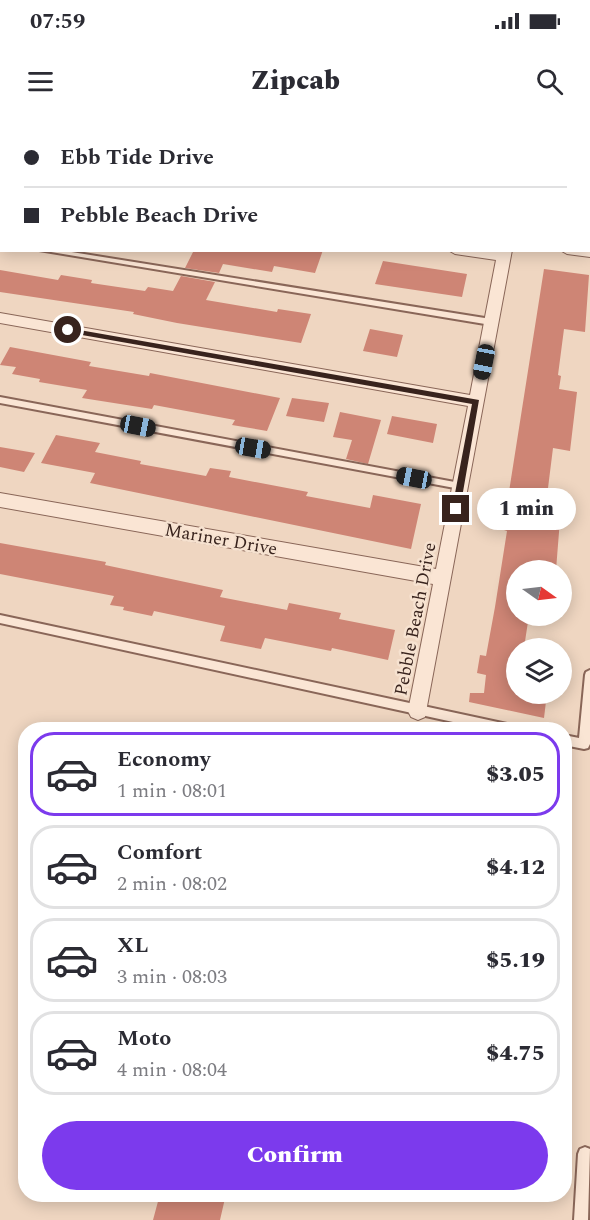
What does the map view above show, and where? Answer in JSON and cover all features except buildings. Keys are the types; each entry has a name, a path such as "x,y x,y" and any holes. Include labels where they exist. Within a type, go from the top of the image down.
{"street":[{"path":"480,252 504,254"},
{"name":"Pebble Beach Drive","path":"418,711 504,254"},
{"path":"0,318 476,402"},
{"name":"Mariner Drive","path":"0,500 442,578"}],"lane":[{"path":"54,252 491,322"},
{"path":"0,400 460,486"},
{"path":"0,619 472,722"},
{"path":"572,742 584,744 590,675"},
{"path":"581,1220 585,1154 590,1156"}],"route":[{"path":"68,330 476,402 456,509"}]}
